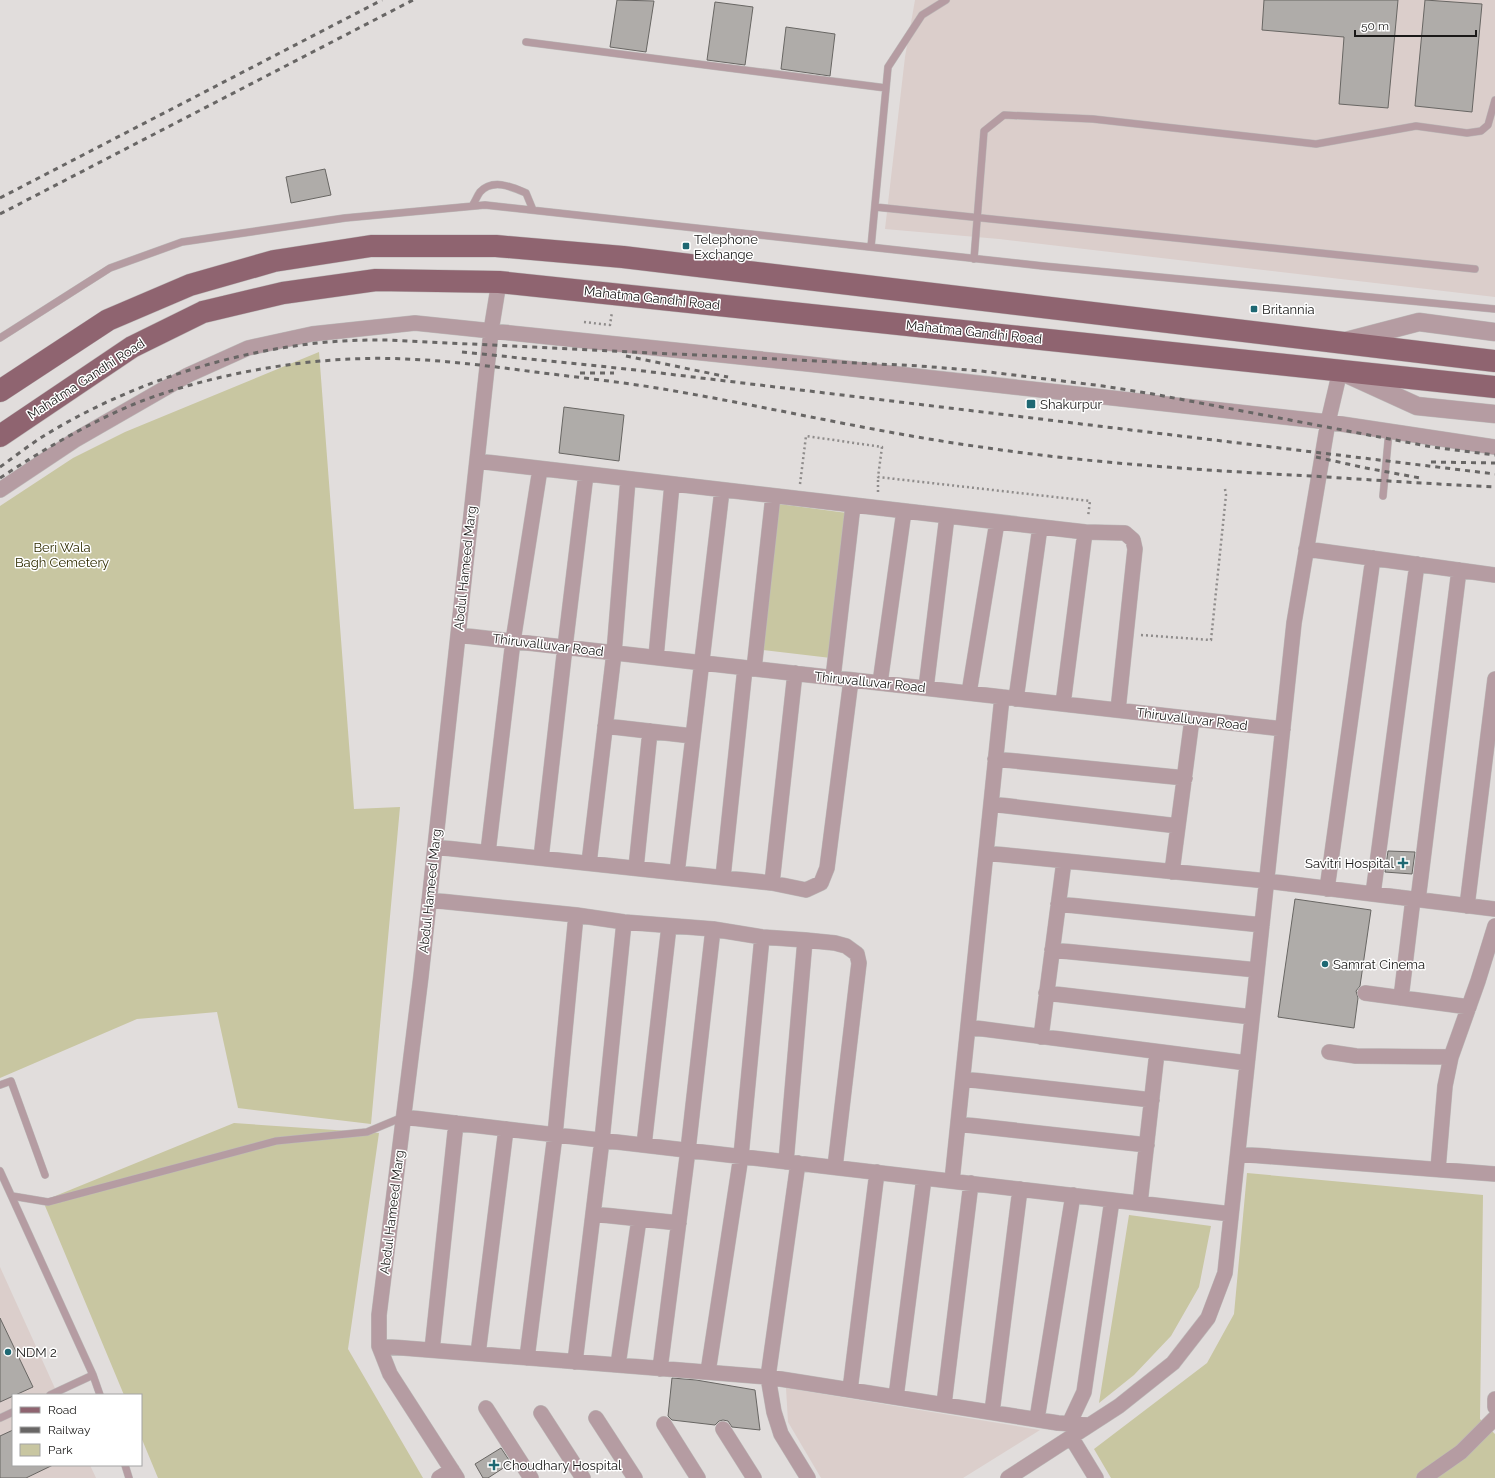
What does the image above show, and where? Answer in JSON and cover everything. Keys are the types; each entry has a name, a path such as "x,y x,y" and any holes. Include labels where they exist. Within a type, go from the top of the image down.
{"main road":[{"path":"0,391 108,320 190,286 274,261 371,246 496,246 623,257 1495,361"},
{"name":"Mahatma Gandhi Road","path":"0,436 132,347 203,312 282,293 376,280 499,282 1495,387"}],"street":[{"name":"Abdul Hameed Marg","path":"449,1475 390,1374 379,1346 379,1315 429,900 491,331 499,282"},
{"path":"1338,343 1419,322 1495,332"},
{"path":"0,490 76,440 188,375 248,348 312,334 415,324 808,364 1328,422 1495,447"},
{"path":"1018,1475 1070,1430 1088,1425 1118,1406 1173,1363 1208,1318 1225,1273 1294,623 1328,422 1340,371 1417,406 1495,414"},
{"path":"477,461 1040,527 1085,532 1125,533 1134,540 1135,549 1118,710"},
{"path":"488,852 513,641 540,469"},
{"path":"541,858 586,474"},
{"path":"589,863 614,653 628,479"},
{"path":"656,657 672,484"},
{"path":"677,873 722,490"},
{"path":"723,878 749,668 773,496"},
{"path":"833,678 853,505"},
{"path":"880,683 904,511"},
{"path":"926,688 947,516"},
{"path":"969,693 996,522"},
{"path":"952,1181 995,759 1009,698 1040,527"},
{"path":"1063,704 1085,532"},
{"path":"1306,549 1495,575"},
{"path":"1327,889 1373,558"},
{"path":"1373,894 1417,564"},
{"path":"1401,998 1459,570"},
{"name":"Thiruvalluvar Road","path":"458,635 1282,729"},
{"path":"772,883 795,674"},
{"path":"1467,906 1495,679"},
{"path":"435,846 772,883 806,890 821,883 827,868 851,680"},
{"path":"1172,872 1192,719"},
{"path":"605,726 692,736"},
{"path":"636,868 650,731"},
{"path":"995,759 1185,778"},
{"path":"991,804 1178,826"},
{"path":"986,853 1267,881 1495,909"},
{"path":"1041,1036 1064,861"},
{"path":"429,900 576,915 624,922 714,929 762,937 835,943 846,946 857,954 859,963 835,1168"},
{"path":"1058,904 1262,926"},
{"path":"527,1358 555,1134 576,915"},
{"path":"575,1362 602,1140 624,922"},
{"path":"644,1145 669,926"},
{"path":"1438,1169 1445,1086 1450,1057 1469,1007 1495,926"},
{"path":"660,1368 714,929"},
{"path":"708,1372 741,1156 762,937"},
{"path":"805,940 792,1162 768,1377 774,1412 781,1434 808,1478"},
{"path":"1052,950 1257,970"},
{"path":"1365,992 1469,1007"},
{"path":"1046,993 1252,1017"},
{"path":"968,1027 1247,1063"},
{"path":"1140,1203 1158,1052"},
{"path":"1329,1052 1356,1056 1450,1057"},
{"path":"963,1079 1152,1100"},
{"path":"404,1117 1232,1214"},
{"path":"432,1350 456,1123"},
{"path":"958,1124 1147,1145"},
{"path":"478,1354 506,1129"},
{"path":"1238,1154 1495,1174"},
{"path":"850,1390 877,1172"},
{"path":"896,1397 924,1178"},
{"path":"944,1404 971,1183"},
{"path":"992,1412 1020,1189"},
{"path":"1037,1419 1073,1196"},
{"path":"1070,1430 1084,1392 1112,1200"},
{"path":"593,1214 679,1223"},
{"path":"618,1365 639,1219"},
{"path":"379,1346 768,1377 1037,1419 1070,1430 1096,1478"},
{"path":"1495,1399 1495,1407"},
{"path":"486,1408 531,1478"},
{"path":"541,1413 583,1478"},
{"path":"596,1418 636,1478"},
{"path":"1424,1478 1461,1452 1495,1418"},
{"path":"664,1424 698,1478"},
{"path":"723,1429 754,1478"}],"lane":[{"path":"871,247 888,67 922,15 946,0"},
{"path":"526,42 886,88"},
{"path":"974,259 984,131 1004,115 1093,119 1316,144 1416,126 1467,132 1481,131 1488,125 1495,100"},
{"path":"472,206 480,192 490,185 508,186 526,193 533,210"},
{"path":"0,338 110,268 182,242 345,218 485,205 974,259 1495,309"},
{"path":"875,207 1475,269"},
{"path":"1383,496 1389,431"},
{"path":"0,1085 11,1081 45,1174"},
{"path":"12,1196 48,1202 276,1141 367,1132 404,1117"},
{"path":"0,1171 100,1394"},
{"path":"52,1394 92,1375"},
{"path":"0,1418 12,1412"},
{"path":"125,1466 129,1478"}],"path":[{"path":"584,322 610,325"},
{"path":"798,499 806,436 882,447 878,477 1090,501 1085,532"},
{"path":"1126,633 1211,640 1225,503 1225,489"}],"shaded area":[{"path":"915,0 1495,0 1495,297 999,239 885,229 905,57"},
{"path":"0,1267 58,1394 12,1394 12,1466 90,1466 96,1478 0,1478"},
{"path":"786,1388 1040,1430 963,1478 821,1478 788,1422"}],"green space":[{"name":"Beri Wala Bagh Cemetery","path":"319,352 354,809 400,807 371,1124 238,1108 217,1012 137,1019 0,1078 0,506 73,458 125,432"},
{"path":"779,504 847,513 831,658 763,650"},
{"path":"234,1123 379,1133 348,1349 423,1478 158,1478 142,1439 142,1394 124,1394 43,1201"},
{"path":"1247,1173 1483,1195 1480,1419 1495,1434 1495,1478 1111,1478 1094,1449 1207,1363 1234,1314"},
{"path":"1129,1215 1211,1226 1199,1287 1171,1336 1134,1375 1099,1403"}],"building":[{"path":"617,0 654,1 646,52 610,47"},
{"path":"1264,0 1398,0 1388,108 1339,104 1344,37 1262,30"},
{"path":"1425,0 1482,4 1472,112 1415,106"},
{"path":"715,2 753,7 745,65 707,60"},
{"path":"786,27 835,34 830,76 781,69"},
{"path":"325,169 331,195 291,203 286,177"},
{"path":"564,407 624,415 619,461 559,453"},
{"path":"1388,851 1415,852 1412,874 1385,872"},
{"name":"Samrat Cinema","path":"1295,899 1371,910 1360,986 1356,991 1358,998 1354,1028 1278,1017"},
{"name":"NDM 2","path":"0,1318 33,1387 18,1394 12,1394 12,1397 0,1402"},
{"path":"672,1378 696,1380 755,1390 760,1430 732,1427 728,1421 723,1420 719,1421 715,1425 672,1420 668,1416"},
{"path":"12,1430 12,1466 51,1466 26,1478 0,1478 0,1436"},
{"path":"501,1448 511,1463 488,1478 483,1478 475,1464"}],"railway":[{"path":"0,198 382,0"},
{"path":"0,214 413,0"},
{"path":"0,467 42,437 111,400 148,384 186,371 265,351 304,345 371,340 920,366 981,371 1103,386 1153,394 1432,447 1495,455"},
{"path":"462,352 627,369 1495,474"},
{"path":"626,356 728,377"},
{"path":"0,478 78,431 127,407 180,388 208,380 266,368 324,361 374,358 466,364 626,383 937,440 1058,457 1184,468 1495,487"},
{"path":"580,373 614,373"},
{"path":"1316,457 1420,478"},
{"path":"1431,462 1495,463"}],"place":[{"name":"Telephone Exchange","path":"686,246"},
{"name":"Britannia","path":"1254,309"},
{"name":"Shakurpur","path":"1031,404"},
{"name":"Savitri Hospital","path":"1403,863"},
{"name":"Samrat Cinema","path":"1325,964"},
{"name":"NDM 2","path":"8,1352"},
{"name":"Choudhary Hospital","path":"494,1465"}]}
